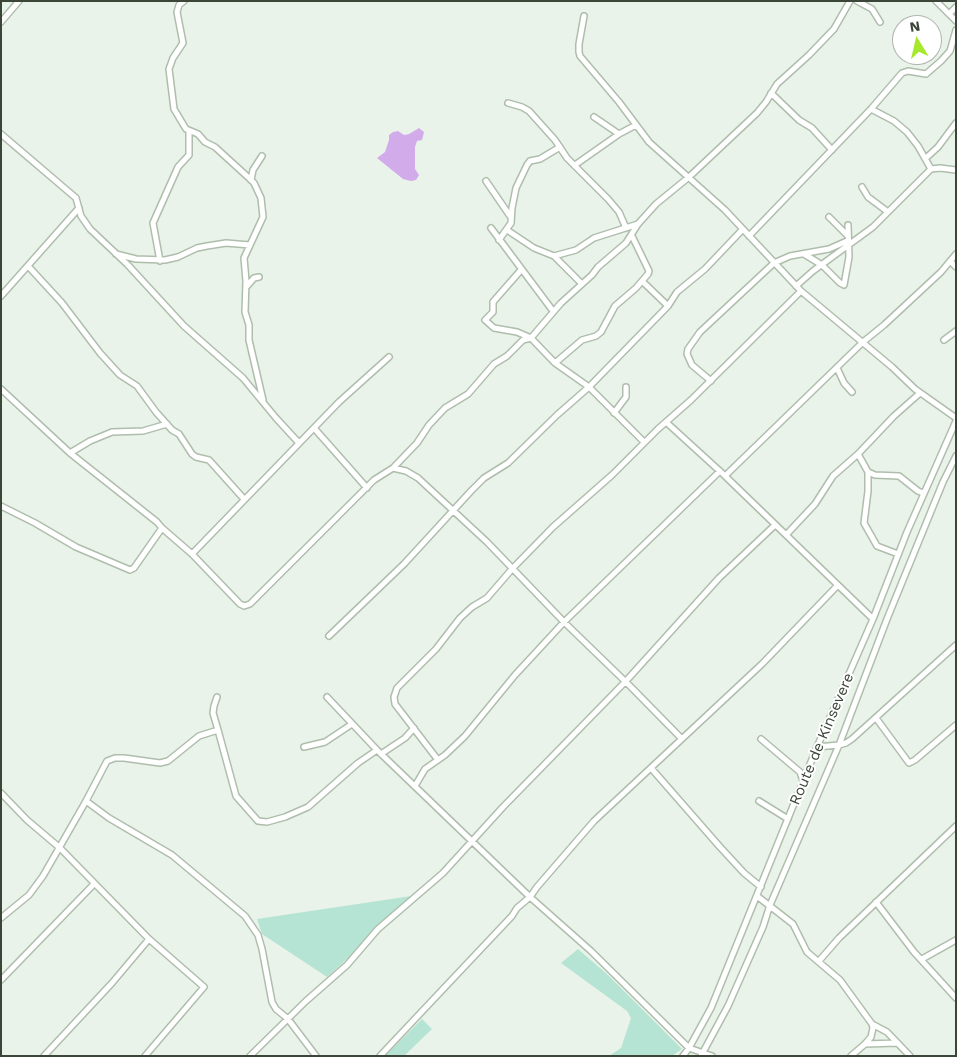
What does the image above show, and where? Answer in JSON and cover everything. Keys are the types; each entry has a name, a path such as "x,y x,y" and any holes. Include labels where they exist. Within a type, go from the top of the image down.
{"street":[{"path":"1,22 19,1"},
{"path":"184,1 179,5 177,12 183,43 172,58 169,69 174,108 186,130 198,134 205,142 215,147 251,180 261,198 263,215 244,258 245,312 249,340 263,400"},
{"path":"1,390 70,454 157,522 192,554 206,571 240,604 247,605 374,480 393,468 445,408 468,394 494,364 516,348 523,340 531,338 553,312 598,266 626,243 638,224 666,195 689,177 757,113 776,84 809,55 834,29 850,1"},
{"path":"857,1 872,9 880,22"},
{"path":"936,1 956,21"},
{"path":"949,14 956,7"},
{"path":"584,16 579,44 580,56 619,102 649,142 725,210 801,291 863,342 920,393 956,419"},
{"path":"749,236 832,150 902,73 908,71 926,74 940,61 950,51 956,30"},
{"path":"771,93 799,120 812,128 832,150"},
{"path":"508,103 528,111 619,212 626,228"},
{"path":"871,108 901,127 918,146 931,169"},
{"path":"594,117 619,134"},
{"path":"926,158 938,147 956,123"},
{"path":"575,165 619,134 636,125"},
{"path":"160,260 153,223 178,167 189,155 189,132"},
{"path":"1,134 76,198 82,216 90,229 184,326 243,378 276,418 300,443"},
{"path":"499,240 511,223 510,216 516,188 527,165 530,161 540,159 560,148"},
{"path":"251,180 253,170 262,156"},
{"path":"796,286 848,241 888,212 931,169 954,171"},
{"path":"486,182 510,216"},
{"path":"862,187 868,197 888,212"},
{"path":"1,296 79,208"},
{"path":"829,217 848,241"},
{"path":"554,256 576,250 594,238 638,224"},
{"path":"804,254 822,265 840,283 844,284 848,262 848,225"},
{"path":"491,228 553,312"},
{"path":"329,636 371,596 484,478 508,463 589,387 668,306 678,292 705,269 743,229"},
{"path":"507,230 534,248 554,256 582,284"},
{"path":"555,363 582,340 596,336 601,332 615,306 625,299 648,274 649,271 632,236"},
{"path":"711,381 692,365 689,359 688,349 700,332 774,264 790,256 834,248 848,241"},
{"path":"116,254 136,259 160,260 178,257 197,248 213,245 226,243 250,245"},
{"path":"725,476 863,342 941,272 956,254"},
{"path":"950,262 956,267"},
{"path":"28,266 62,304 100,353 120,375 137,386 167,424 179,434 192,454 209,460 244,499"},
{"path":"521,270 493,302 493,312 485,320 494,328 517,332 531,338 555,363 589,387 644,442"},
{"path":"246,286 254,278 259,277"},
{"path":"642,280 668,306"},
{"path":"438,760 395,704 394,693 444,640 460,618 472,607 487,598 512,569 553,528 711,381 801,291"},
{"path":"944,340 956,331"},
{"path":"192,554 339,402 389,357"},
{"path":"838,368 844,383 852,392"},
{"path":"614,413 626,397 626,387"},
{"path":"786,535 815,504 833,476 920,393"},
{"name":"Route de Kinsevere","path":"683,1056 711,1008 817,747 874,619 898,554 956,419"},
{"path":"666,422 720,471 874,619"},
{"path":"70,454 90,441 112,432 143,431 167,424"},
{"path":"314,428 367,488"},
{"path":"858,454 868,472 864,523 877,546 898,554"},
{"path":"702,1054 728,1006 762,927 839,745 887,619 943,482 956,456"},
{"path":"393,468 418,478 487,542 564,622 682,738"},
{"path":"415,786 422,773 465,736 515,675 564,622 720,471"},
{"path":"868,472 875,475 899,476 918,491 923,493 925,491"},
{"path":"1,506 76,548 130,570 134,568 162,528"},
{"path":"250,1056 347,965 378,929 443,873 503,807 626,681 719,578 776,525"},
{"path":"380,1056 476,956 523,902 530,897 537,886 594,821 773,653 838,585"},
{"path":"817,747 839,745 852,739 956,645"},
{"path":"217,697 214,713 236,796 258,821 267,822 285,817 308,807 358,763 405,738 414,728"},
{"path":"327,697 379,752 530,897 591,951 689,1048 712,1056"},
{"path":"876,718 908,763 915,760 956,725"},
{"path":"304,747 325,742 352,724"},
{"path":"1,918 29,895 60,848 107,761 115,758 124,758 160,763 168,761 199,736 218,730"},
{"path":"761,739 800,772 803,781"},
{"path":"652,768 720,847 761,888"},
{"path":"1,793 27,820 60,848 149,939 204,987 144,1056"},
{"path":"758,800 788,819"},
{"path":"86,801 110,818 172,855 245,916 258,935 272,1002 276,1009 288,1019 316,1056"},
{"path":"819,961 839,938 956,826"},
{"path":"1,980 94,884"},
{"path":"757,896 793,924 807,952 840,980 872,1024 887,1032 910,1056"},
{"path":"876,902 914,952 956,998"},
{"path":"44,1056 112,983 149,939"},
{"path":"922,960 956,940"},
{"path":"850,1056 865,1044 873,1033 872,1024"},
{"path":"865,1044 897,1043"}],"green space":[{"path":"418,895 327,977 262,934 257,919"},
{"path":"578,949 608,975 682,1049 672,1056 609,1056 621,1048 631,1018 627,1011 561,963"},
{"path":"422,1019 432,1029 404,1056 385,1056"}],"shaded area":[{"path":"419,128 424,132 422,140 417,141 415,147 415,169 419,175 416,180 411,181 403,179 377,158 385,152 389,135 393,132 398,131 404,135"}]}
